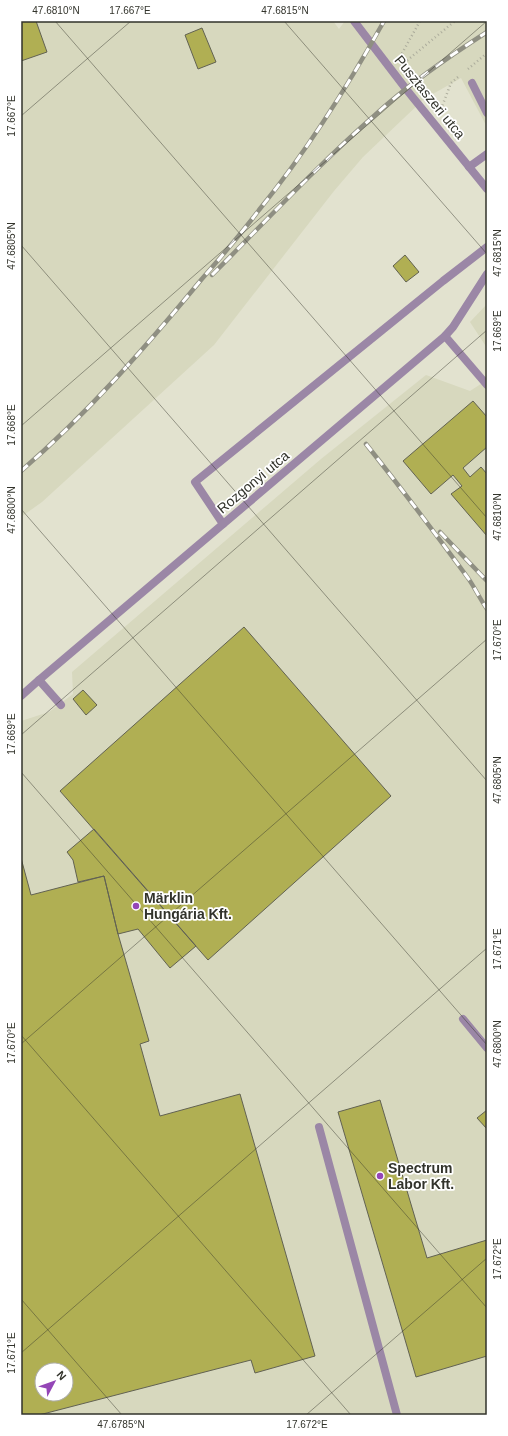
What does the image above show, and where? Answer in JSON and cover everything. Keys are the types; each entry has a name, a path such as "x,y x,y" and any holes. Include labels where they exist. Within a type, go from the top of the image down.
{"street":[{"name":"Pusztaszeri utca","path":"354,21 392,72 487,189"},
{"path":"472,83 487,113"},
{"path":"469,167 487,154"},
{"path":"224,524 195,482 487,247"},
{"name":"Rozgonyi utca","path":"21,696 445,336 453,327 487,274"},
{"path":"445,336 487,385"},
{"path":"39,680 61,705"},
{"path":"463,1018 487,1048"},
{"path":"319,1127 398,1415"}],"path":[{"path":"392,72 420,21"},
{"path":"392,72 455,21"}],"shaded area":[{"path":"21,21 333,21 339,29 345,21 487,21 487,127 461,78 424,99 363,157 334,191 214,345 42,502 21,517"},
{"path":"487,304 487,348 470,322"},
{"path":"426,375 470,391 487,380 487,1415 21,1415 21,721 49,712 73,694 72,672 321,459"}],"building":[{"path":"21,21 36,21 47,52 21,61"},
{"path":"202,28 216,62 198,69 185,35"},
{"path":"405,255 419,272 406,282 393,266"},
{"path":"473,401 487,417 487,447 463,468 470,477 481,467 487,474 487,536 451,494 462,486 453,475 431,494 403,461"},
{"path":"244,627 391,796 208,960 60,791"},
{"path":"83,690 97,705 86,715 73,699"},
{"name":"Märklin Hungária Kft.","path":"94,829 196,946 170,968 138,929 118,934 104,876 78,882 73,860 67,852"},
{"path":"21,858 31,895 104,876 118,934 149,1041 140,1044 160,1116 240,1094 315,1356 255,1373 251,1360 39,1415 21,1415"},
{"name":"Spectrum Labor Kft.","path":"380,1100 427,1258 487,1240 487,1356 416,1377 338,1112"},
{"path":"487,1110 487,1129 477,1118"}],"railway":[{"path":"21,471 69,427 115,380 159,331 245,228 310,142 356,70 384,21"},
{"path":"212,275 313,173 401,92 429,71 487,32"},
{"path":"366,444 468,578 487,609"},
{"path":"440,532 487,581"}],"place":[{"name":"Märklin Hungária Kft.","path":"136,906"},
{"name":"Spectrum Labor Kft.","path":"380,1176"}]}
